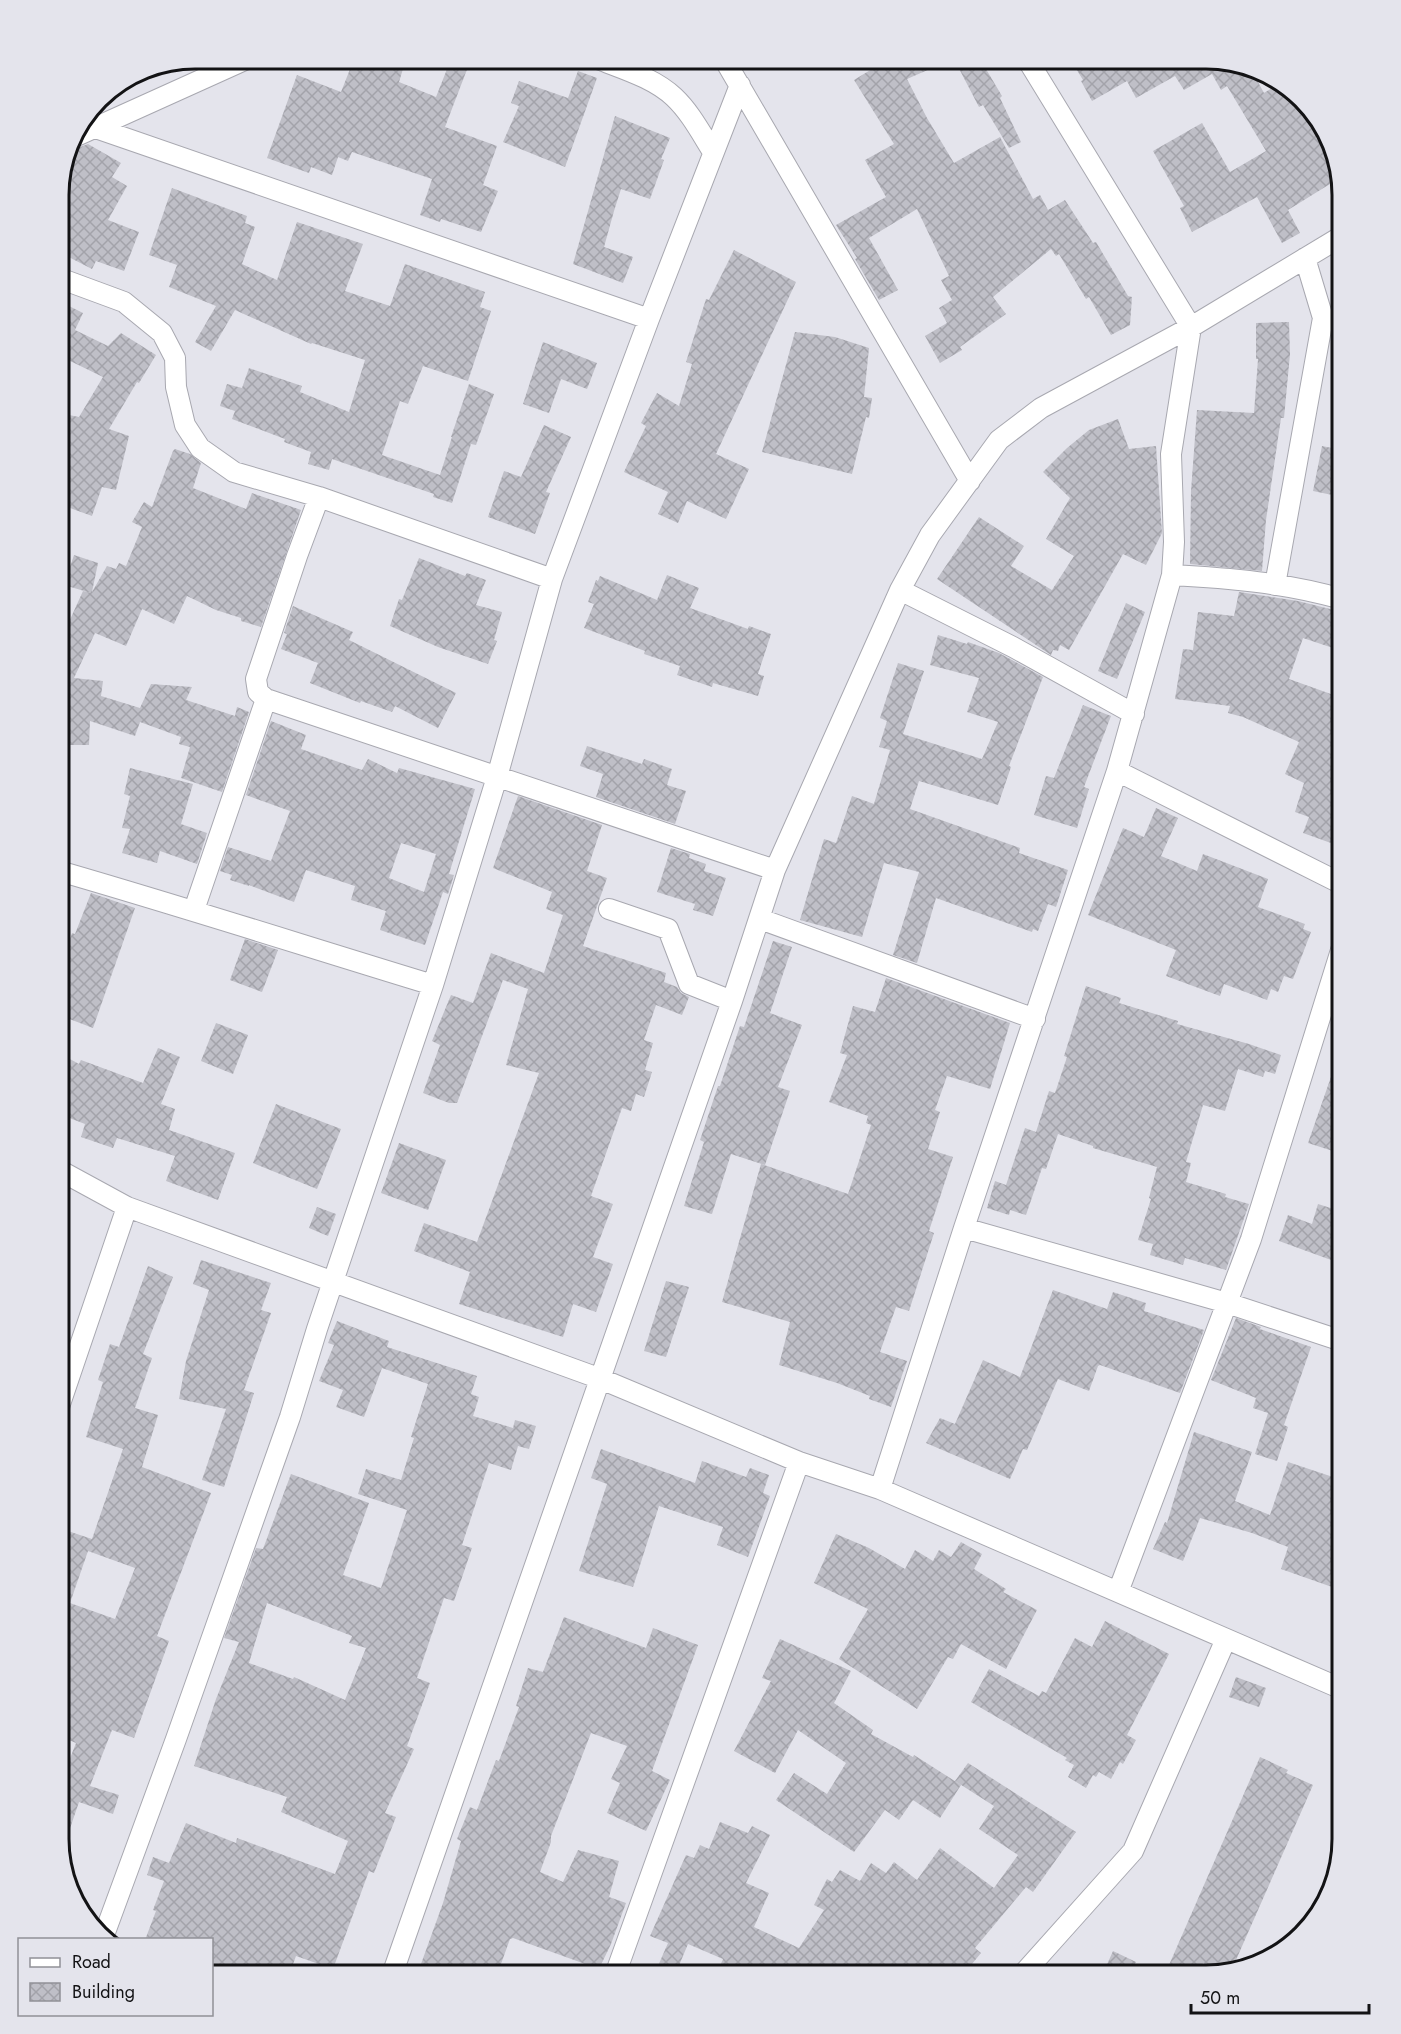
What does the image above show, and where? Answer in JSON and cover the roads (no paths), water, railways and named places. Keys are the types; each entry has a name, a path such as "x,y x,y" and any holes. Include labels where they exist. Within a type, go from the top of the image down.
{"street":[{"path":"87,130 222,69"},
{"path":"623,69 646,78 674,96 695,123 712,152"},
{"path":"730,69 970,481"},
{"path":"880,1489 964,1228 1117,771 1172,574 1174,542 1171,454 1191,327 1033,69"},
{"path":"106,1928 290,1416 433,985 497,777 552,579 712,152 740,85"},
{"path":"93,127 649,319"},
{"path":"396,1965 601,1379 775,870 900,590 930,535 999,440 1041,408 1191,327 1332,242"},
{"path":"1275,585 1323,318 1305,258"},
{"path":"69,282 124,302 162,333 175,358 176,387 185,425 200,448 234,472 319,497 552,579"},
{"path":"319,497 256,679 258,692 266,699 775,870"},
{"path":"1172,574 1225,578 1314,591 1332,596"},
{"path":"900,590 1013,647 1134,714"},
{"path":"194,910 266,699"},
{"path":"1117,771 1332,879"},
{"path":"69,874 194,910 246,929 433,985"},
{"path":"609,909 668,929 689,984 732,1001"},
{"path":"760,919 1035,1019"},
{"path":"1118,1592 1251,1239 1332,979"},
{"path":"69,1175 127,1207 601,1379 799,1462 880,1489 1332,1685"},
{"path":"69,1375 127,1207"},
{"path":"964,1228 1227,1303 1332,1338"},
{"path":"619,1965 799,1462"},
{"path":"1032,1965 1133,1851 1226,1639"}]}
